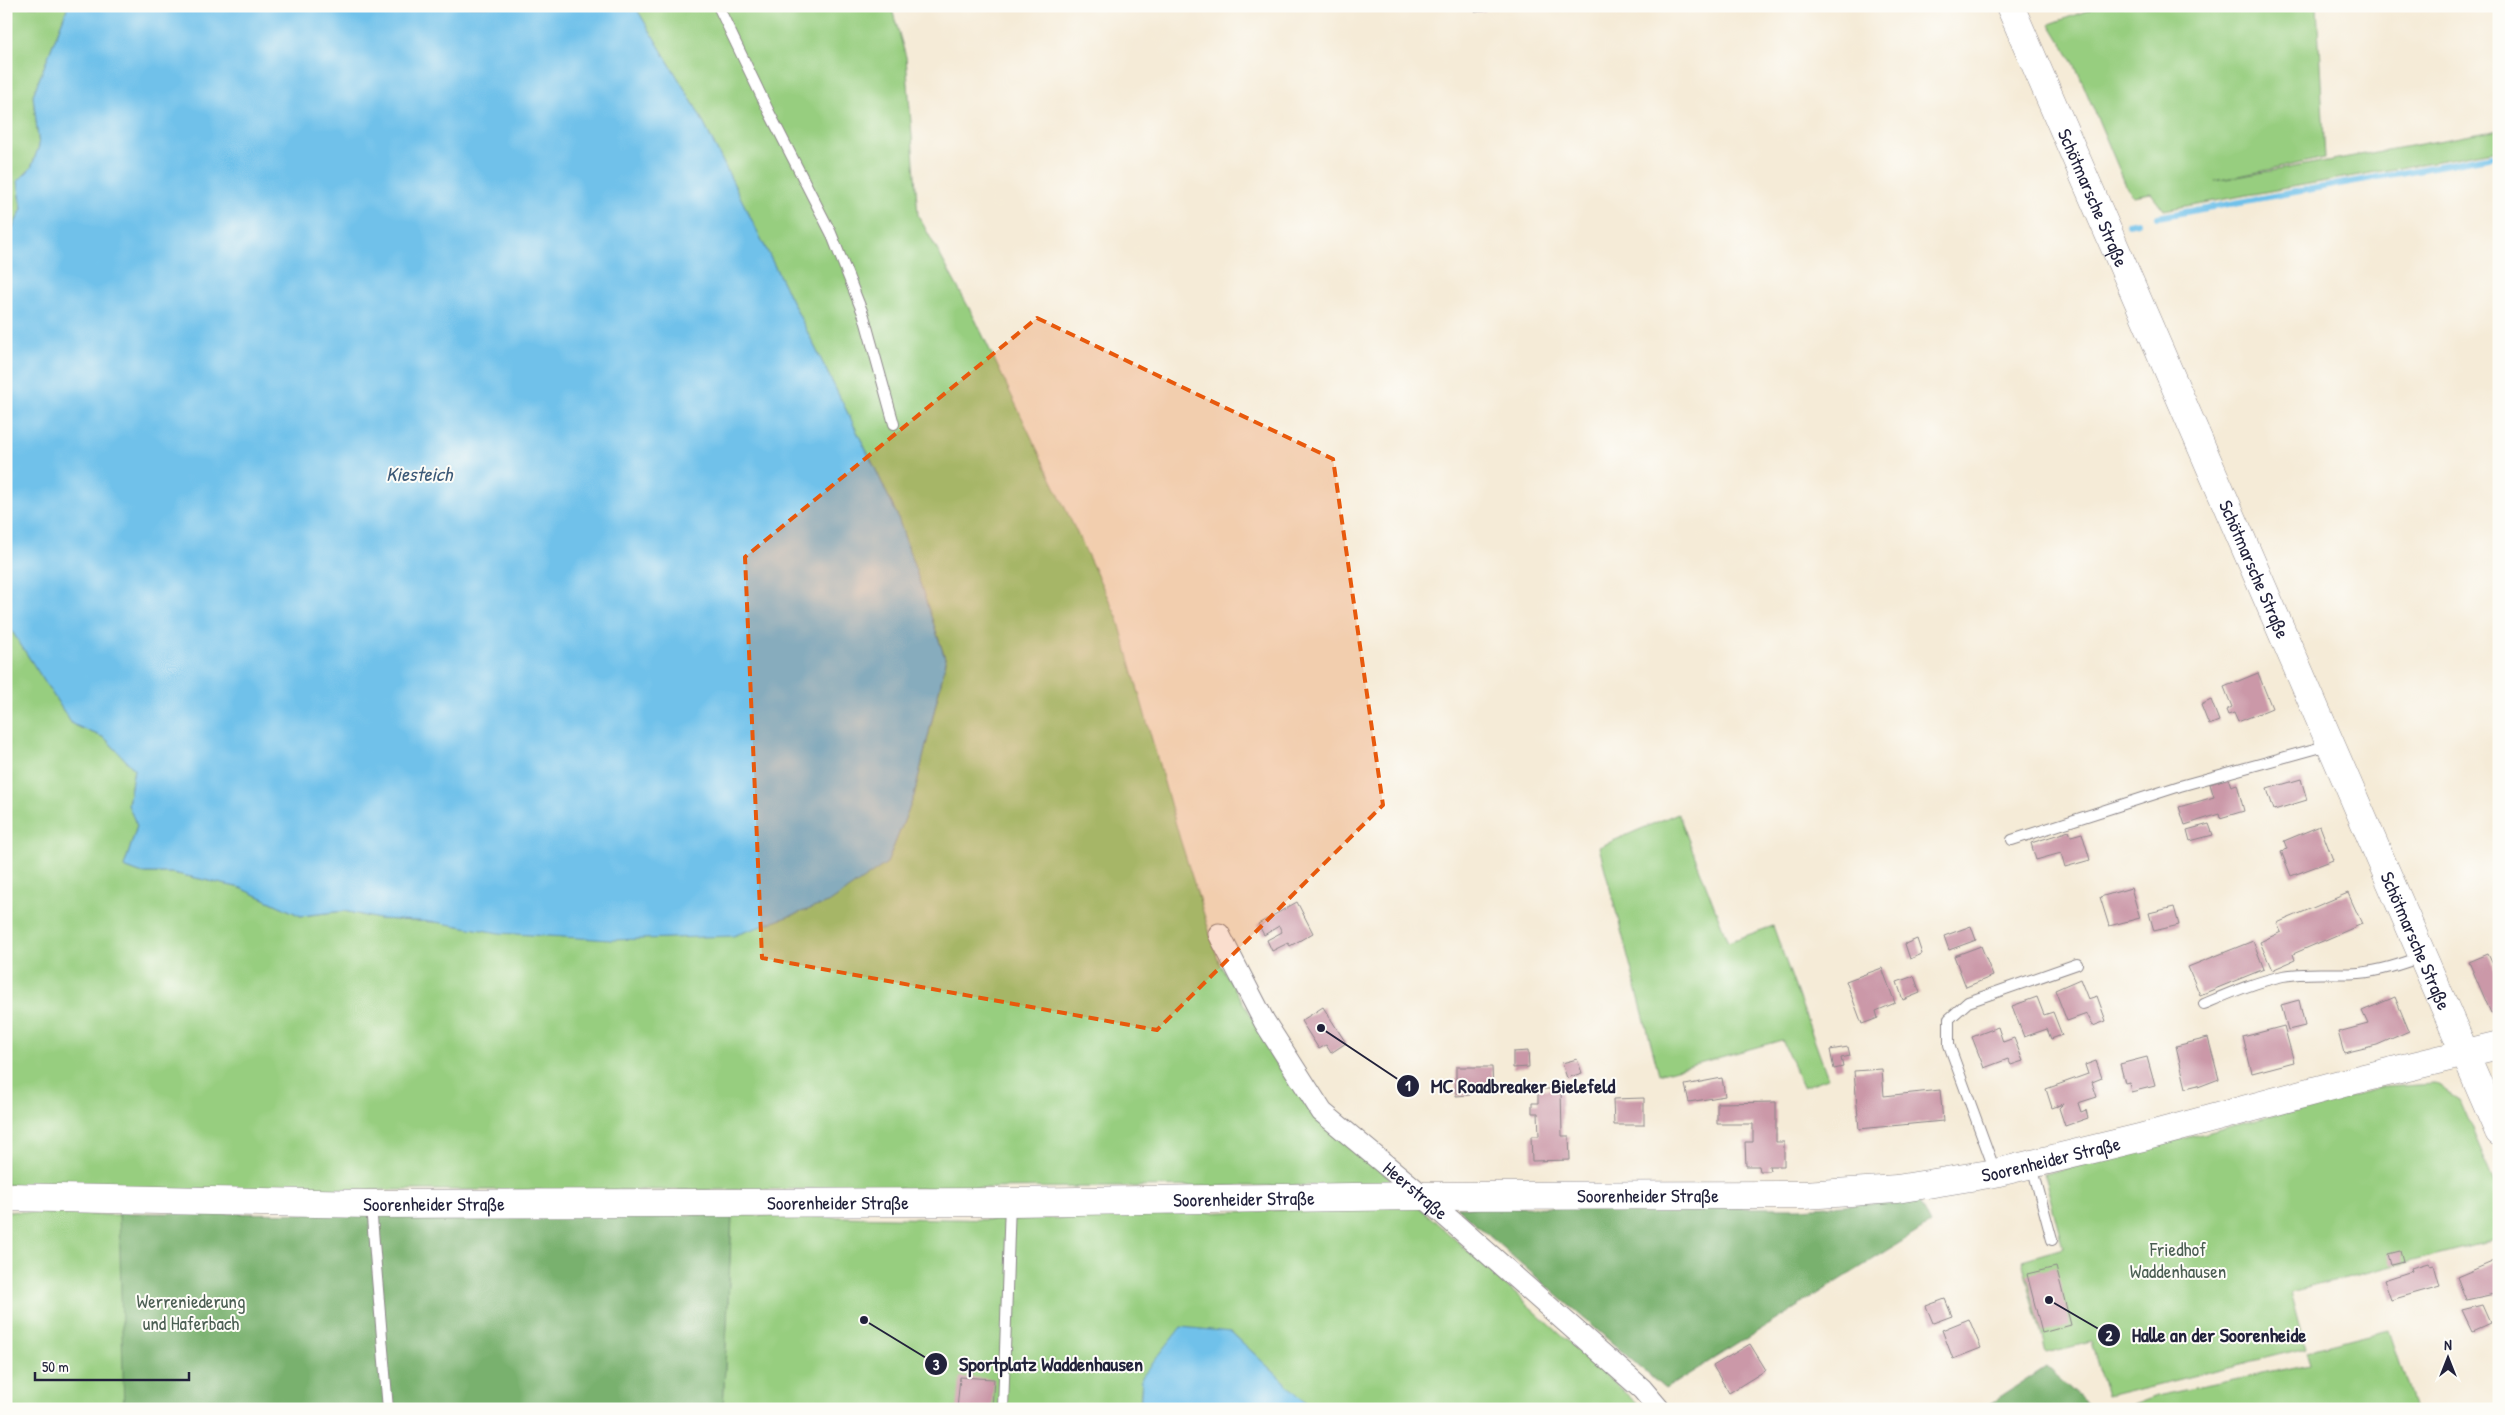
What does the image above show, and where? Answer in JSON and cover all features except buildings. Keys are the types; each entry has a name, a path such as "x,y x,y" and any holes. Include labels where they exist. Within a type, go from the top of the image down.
{"main road":[{"name":"Schötmarsche Straße","path":"2010,6 2329,746 2499,1132"},
{"name":"Soorenheider Straße","path":"6,1197 370,1204 1010,1202 1423,1196 1804,1195 1896,1189 1995,1173 2464,1052 2499,1045"}],"street":[{"name":"Heerstraße","path":"1219,934 1264,1021 1322,1112 1423,1196 1642,1389 1659,1409"}],"lane":[{"path":"718,6 768,110 831,233 864,316 894,424"},
{"path":"2012,840 2180,786 2329,746"},
{"path":"2204,1004 2253,983 2284,976 2320,972 2359,973 2389,968 2422,957"},
{"path":"1995,1173 1949,1045 1949,1019 1968,1002 2077,964"},
{"path":"2031,1164 2052,1240"},
{"path":"1003,1409 1010,1202"},
{"path":"370,1204 388,1409"}],"highlighted area":[{"path":"1037,318 1333,459 1383,805 1157,1030 762,958 745,557"}],"green space":[{"path":"6,6 68,6 33,95 39,146 31,168 18,181 22,209 6,241"},
{"path":"635,6 891,6 906,57 918,215 975,319 1118,619 1180,839 1220,965 1309,1110 1398,1185 701,1190 173,1190 6,1185 6,622 72,724 105,738 134,769 128,804 137,826 124,867 140,873 173,873 241,888 301,916 344,911 379,919 435,922 887,863 914,796 946,661 897,515 874,466 697,110"},
{"path":"2100,6 2317,6 2325,158 2215,181 2499,130 2499,150 2164,210 2151,193 2133,196 2127,188 2075,65 2050,24"},
{"path":"1678,813 1728,942 1773,926 1828,1078 1803,1087 1782,1040 1659,1074 1599,847"},
{"name":"Friedhof Waddenhausen","path":"2435,1084 2459,1099 2499,1192 2499,1239 2291,1292 2306,1348 2107,1397 2091,1342 2046,1353 2022,1260 2063,1248 2044,1174 2385,1087"},
{"path":"1918,1200 1930,1224 1665,1389 1456,1207 1800,1208"},
{"path":"1417,1205 1643,1409 1313,1409 1231,1332 1142,1377 1140,1409 723,1409 732,1215 1004,1220"},
{"name":"Werreniederung und Haferbach","path":"6,1211 97,1215 375,1214 378,1409 6,1409"},
{"path":"119,1213 732,1215 723,1409 124,1409"},
{"path":"2388,1330 2414,1409 2123,1409 2157,1396 2310,1364 2306,1351"},
{"path":"2046,1367 2093,1409 1982,1409"}],"water":[{"name":"Kiesteich","path":"68,6 635,6 697,110 874,466 897,515 946,661 914,796 887,863 830,902 733,936 611,940 499,933 435,922 379,919 344,911 301,916 241,888 173,873 140,873 124,867 137,826 128,805 134,769 105,738 72,724 6,622 6,241 22,209 18,181 31,168 39,146 33,95"},
{"path":"1181,1327 1231,1332 1313,1409 1140,1409 1142,1377"}],"waterway":[{"path":"2158,217 2499,155"},
{"path":"2128,224 2138,222"}],"place":[{"name":"MC Roadbreaker Bielefeld","path":"1321,1028"},
{"name":"Halle an der Soorenheide","path":"2049,1300"},
{"name":"Sportplatz Waddenhausen","path":"864,1320"}]}
